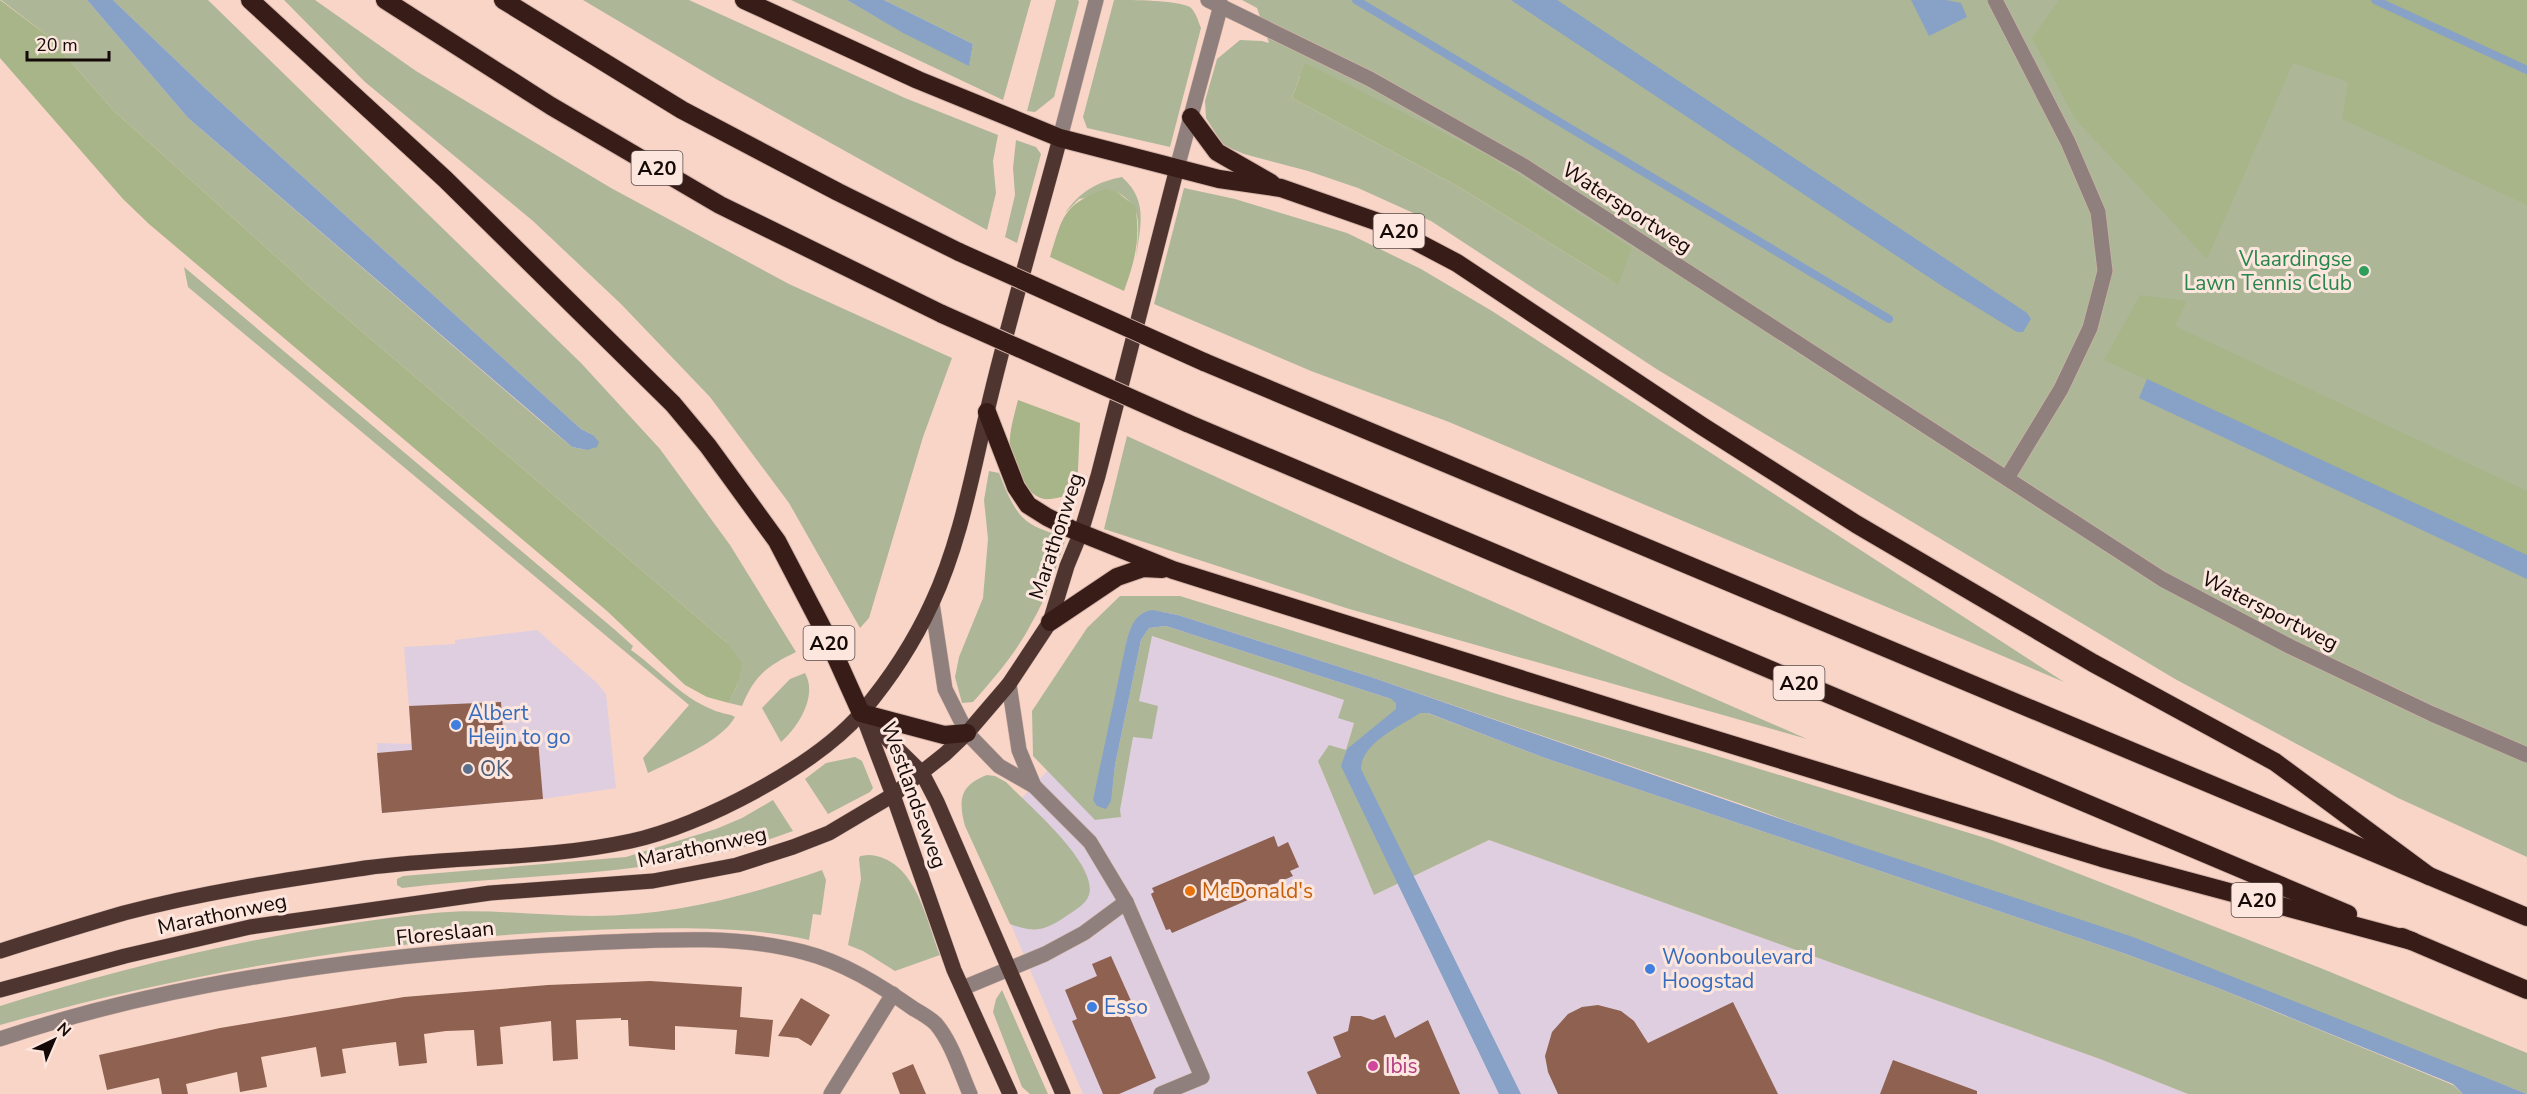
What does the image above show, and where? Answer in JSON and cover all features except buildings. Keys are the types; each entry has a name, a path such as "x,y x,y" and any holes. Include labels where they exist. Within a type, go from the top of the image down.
{"highway":[{"name":"A20","path":"250,0 445,179 673,404 708,446 777,541 825,633 861,713"},
{"name":"A20","path":"385,0 551,106 720,205 942,314 1187,423 2527,990"},
{"name":"A20","path":"503,0 682,110 810,178 959,252 1204,362 2527,918"},
{"path":"744,0 918,80 1060,138 1177,168"},
{"name":"A20","path":"1191,117 1217,152 1281,188 1381,223 1457,263 1702,426 1875,536 2093,663 2275,762 2429,876"},
{"name":"A20","path":"1177,168 1219,179 1281,188"},
{"path":"987,412 1016,487 1028,505 1047,517 1081,532"},
{"name":"A20","path":"1081,532 1173,570 1635,716 2102,858 2412,941"},
{"path":"1050,622 1118,577 1143,568 1173,570"},
{"path":"861,713 944,735 967,733"}],"main road":[{"name":"Marathonweg","path":"0,951 127,912 255,885 370,868 579,850 634,841 693,822 764,786 830,742 861,713 897,663 932,603 962,515 1060,138"},
{"name":"Marathonweg","path":"0,990 125,956 250,927 490,893 653,881 737,865 793,848 829,833 893,795 967,733 1009,684 1050,622 1066,566 1081,532 1098,476 1177,168"},
{"name":"Westlandseweg","path":"861,713 922,773 937,802 1063,1094"},
{"name":"Westlandseweg","path":"861,713 893,795 944,944 1010,1094"}],"street":[{"name":"Marathonweg","path":"1060,138 1096,0"},
{"path":"1995,0 2068,141 2098,212 2105,272 2090,328 2064,383 2007,478"},
{"name":"Marathonweg","path":"1177,168 1191,117 1215,3"},
{"name":"Watersportweg","path":"1215,3 1370,79 1524,166 2182,590 2291,648 2432,714 2527,755"},
{"path":"932,603 945,689 967,733 999,766 1035,786 1090,842 1126,902 1202,1077 1161,1094"},
{"path":"1009,684 1019,750 1035,786"},
{"path":"963,988 1034,960 1084,933 1126,902"},
{"name":"Floreslaan","path":"0,1039 46,1023 235,980 360,962 533,945 644,940 752,942 802,952 838,964 893,994 935,1023 952,1052 970,1094"},
{"path":"831,1094 893,994"}],"shaded area":[{"path":"537,630 597,683 606,694 616,788 543,799 382,813 377,743 412,744 404,647 455,644 455,640"},
{"path":"1151,636 1344,700 1354,722 1346,750 1318,761 1374,895 1489,840 2100,1059 2188,1094 1083,1094 977,845 1053,765"}],"green space":[{"path":"0,0 48,36 114,111 311,288 726,642 742,663 738,683 729,703 707,697 685,685 607,611 149,224 123,199 0,58"},
{"path":"1,0 87,0 188,118 543,423 572,447 587,450 593,435 581,429 205,88 113,0 208,0 581,363 660,449 730,545 796,652 769,667 757,679 742,706 729,703 738,683 726,642 311,288 114,111 48,36"},
{"path":"284,0 315,0 416,71 611,188 789,284 952,358 923,437 869,618 860,628 789,503 710,397 621,304 533,221 365,82"},
{"path":"583,0 689,0 905,98 998,135 993,161 996,193 987,230 716,79"},
{"path":"791,0 847,0 904,33 969,65 973,44 884,0 1031,0 1003,100"},
{"path":"1056,0 1078,0 1079,2 1054,97 1035,112 1027,111"},
{"path":"1114,0 1175,3 1190,7 1197,17 1201,28 1170,147 1087,128 1083,117"},
{"path":"1242,0 2527,0 2527,857 2398,798 2175,679 1658,370 1431,221 1358,188 1308,171 1244,154 1223,145 1206,118 1205,101 1217,59 1240,40 1269,43 1257,8","holes":["1300,76 1618,285 1459,187 1292,98"]},
{"path":"2059,0 2527,0 2527,205 2342,119 2348,82 2293,63 2207,259 2075,119 2032,38"},
{"path":"1305,63 1489,156 1632,248 1618,285 1459,187 1292,98"},
{"path":"1016,140 1036,147 1041,154 1017,243 1005,237 1015,195 1013,168"},
{"path":"1122,177 1136,195 1141,214 1136,258 1138,220 1136,212 1126,198 1117,192 1079,199 1065,213 1077,199 1089,189"},
{"path":"1184,188 1235,199 1347,233 1421,269 1492,311 2064,682 1449,422 1311,371 1154,304"},
{"path":"1105,189 1117,192 1135,206 1136,249 1124,291 1050,257 1066,214 1080,201"},
{"path":"184,267 614,629 633,646 631,650 689,697 702,705 735,717 728,726 708,743 648,773 643,758 689,705 188,287"},
{"path":"2140,295 2187,301 2175,326 2527,491 2527,555 2104,360"},
{"path":"1018,400 1080,423 1077,493 1044,499 1032,493 1021,480 1010,452 1012,426"},
{"path":"1127,436 1400,561 1807,739 1346,608 1104,529"},
{"path":"989,471 999,473 1011,501 1025,520 1066,538 1042,603 1019,645 973,702 962,703 955,677 959,657 983,598 988,539 984,500"},
{"path":"1120,596 1180,596 1510,698 1704,752 1992,840 2323,969 2527,1053 2527,1094 1744,805 1371,677 1178,615 1145,612 1136,620 1127,639 1111,801 1115,765 1141,640 1149,628 1166,626 1391,699 1545,758 2126,954 2218,988 2453,1085 2463,1094 2188,1094 2100,1059 1489,840 1374,895 1318,761 1329,745 1346,750 1354,723 1338,718 1344,700 1152,636 1139,701 1158,706 1152,739 1133,737 1120,810 1121,817 1095,820 1033,756 1032,711 1087,628"},
{"path":"805,673 809,691 808,701 794,728 781,742 762,708 790,679"},
{"path":"855,757 862,761 873,788 870,792 828,814 805,779 826,763"},
{"path":"987,775 995,776 1006,782 1044,819 1072,851 1083,867 1089,882 1089,895 1085,902 1045,928 1026,929 1010,924 965,826 962,808 963,794 971,784"},
{"path":"773,800 793,831 745,847 697,858 600,872 402,888 397,885 397,879 403,876 626,857 716,829 742,818"},
{"path":"860,856 884,858 897,866 908,878 923,908 940,955 895,971 863,951 848,945 861,879 859,859"},
{"path":"822,870 826,880 821,915 813,914 809,940 757,932 674,928 593,930 443,940 368,949 219,973 73,1005 0,1025 0,1006 105,975 270,937 325,927 434,913 493,912 592,916 651,912 738,896"},
{"path":"1002,990 1048,1094 1030,1094 1022,1087 993,1012 996,999"}],"water":[{"path":"87,0 113,0 205,88 581,429 593,435 599,442 597,447 587,450 572,447 188,118"},
{"path":"847,0 884,0 973,44 969,66 903,33"},
{"path":"1511,0 1557,0 2027,313 2031,319 2023,332 2017,332 1942,286"},
{"path":"1911,0 1946,0 1961,3 1967,17 1929,36"},
{"path":"2147,379 2527,555 2527,579 2139,398"},
{"path":"1152,610 1178,615 1371,677 1853,844 2133,937 2527,1094 2463,1094 2453,1084 2218,988 2126,954 1545,758 1428,713 1420,713 1375,743 1363,760 1361,769 1521,1094 1499,1094 1341,766 1347,749 1396,709 1396,703 1391,699 1166,626 1149,628 1141,640 1115,765 1111,801 1106,809 1097,806 1093,800 1127,639 1135,620"}],"waterway":[{"path":"1356,0 1889,319"},
{"path":"2375,0 2527,70"}],"place":[{"name":"Vlaardingse Lawn Tennis Club","path":"2364,271"},
{"name":"Albert Heijn to go","path":"456,725"},
{"name":"OK","path":"468,769"},
{"name":"McDonald's","path":"1190,891"},
{"name":"Woonboulevard Hoogstad","path":"1650,969"},
{"name":"Esso","path":"1092,1007"},
{"name":"Ibis","path":"1373,1066"}]}
